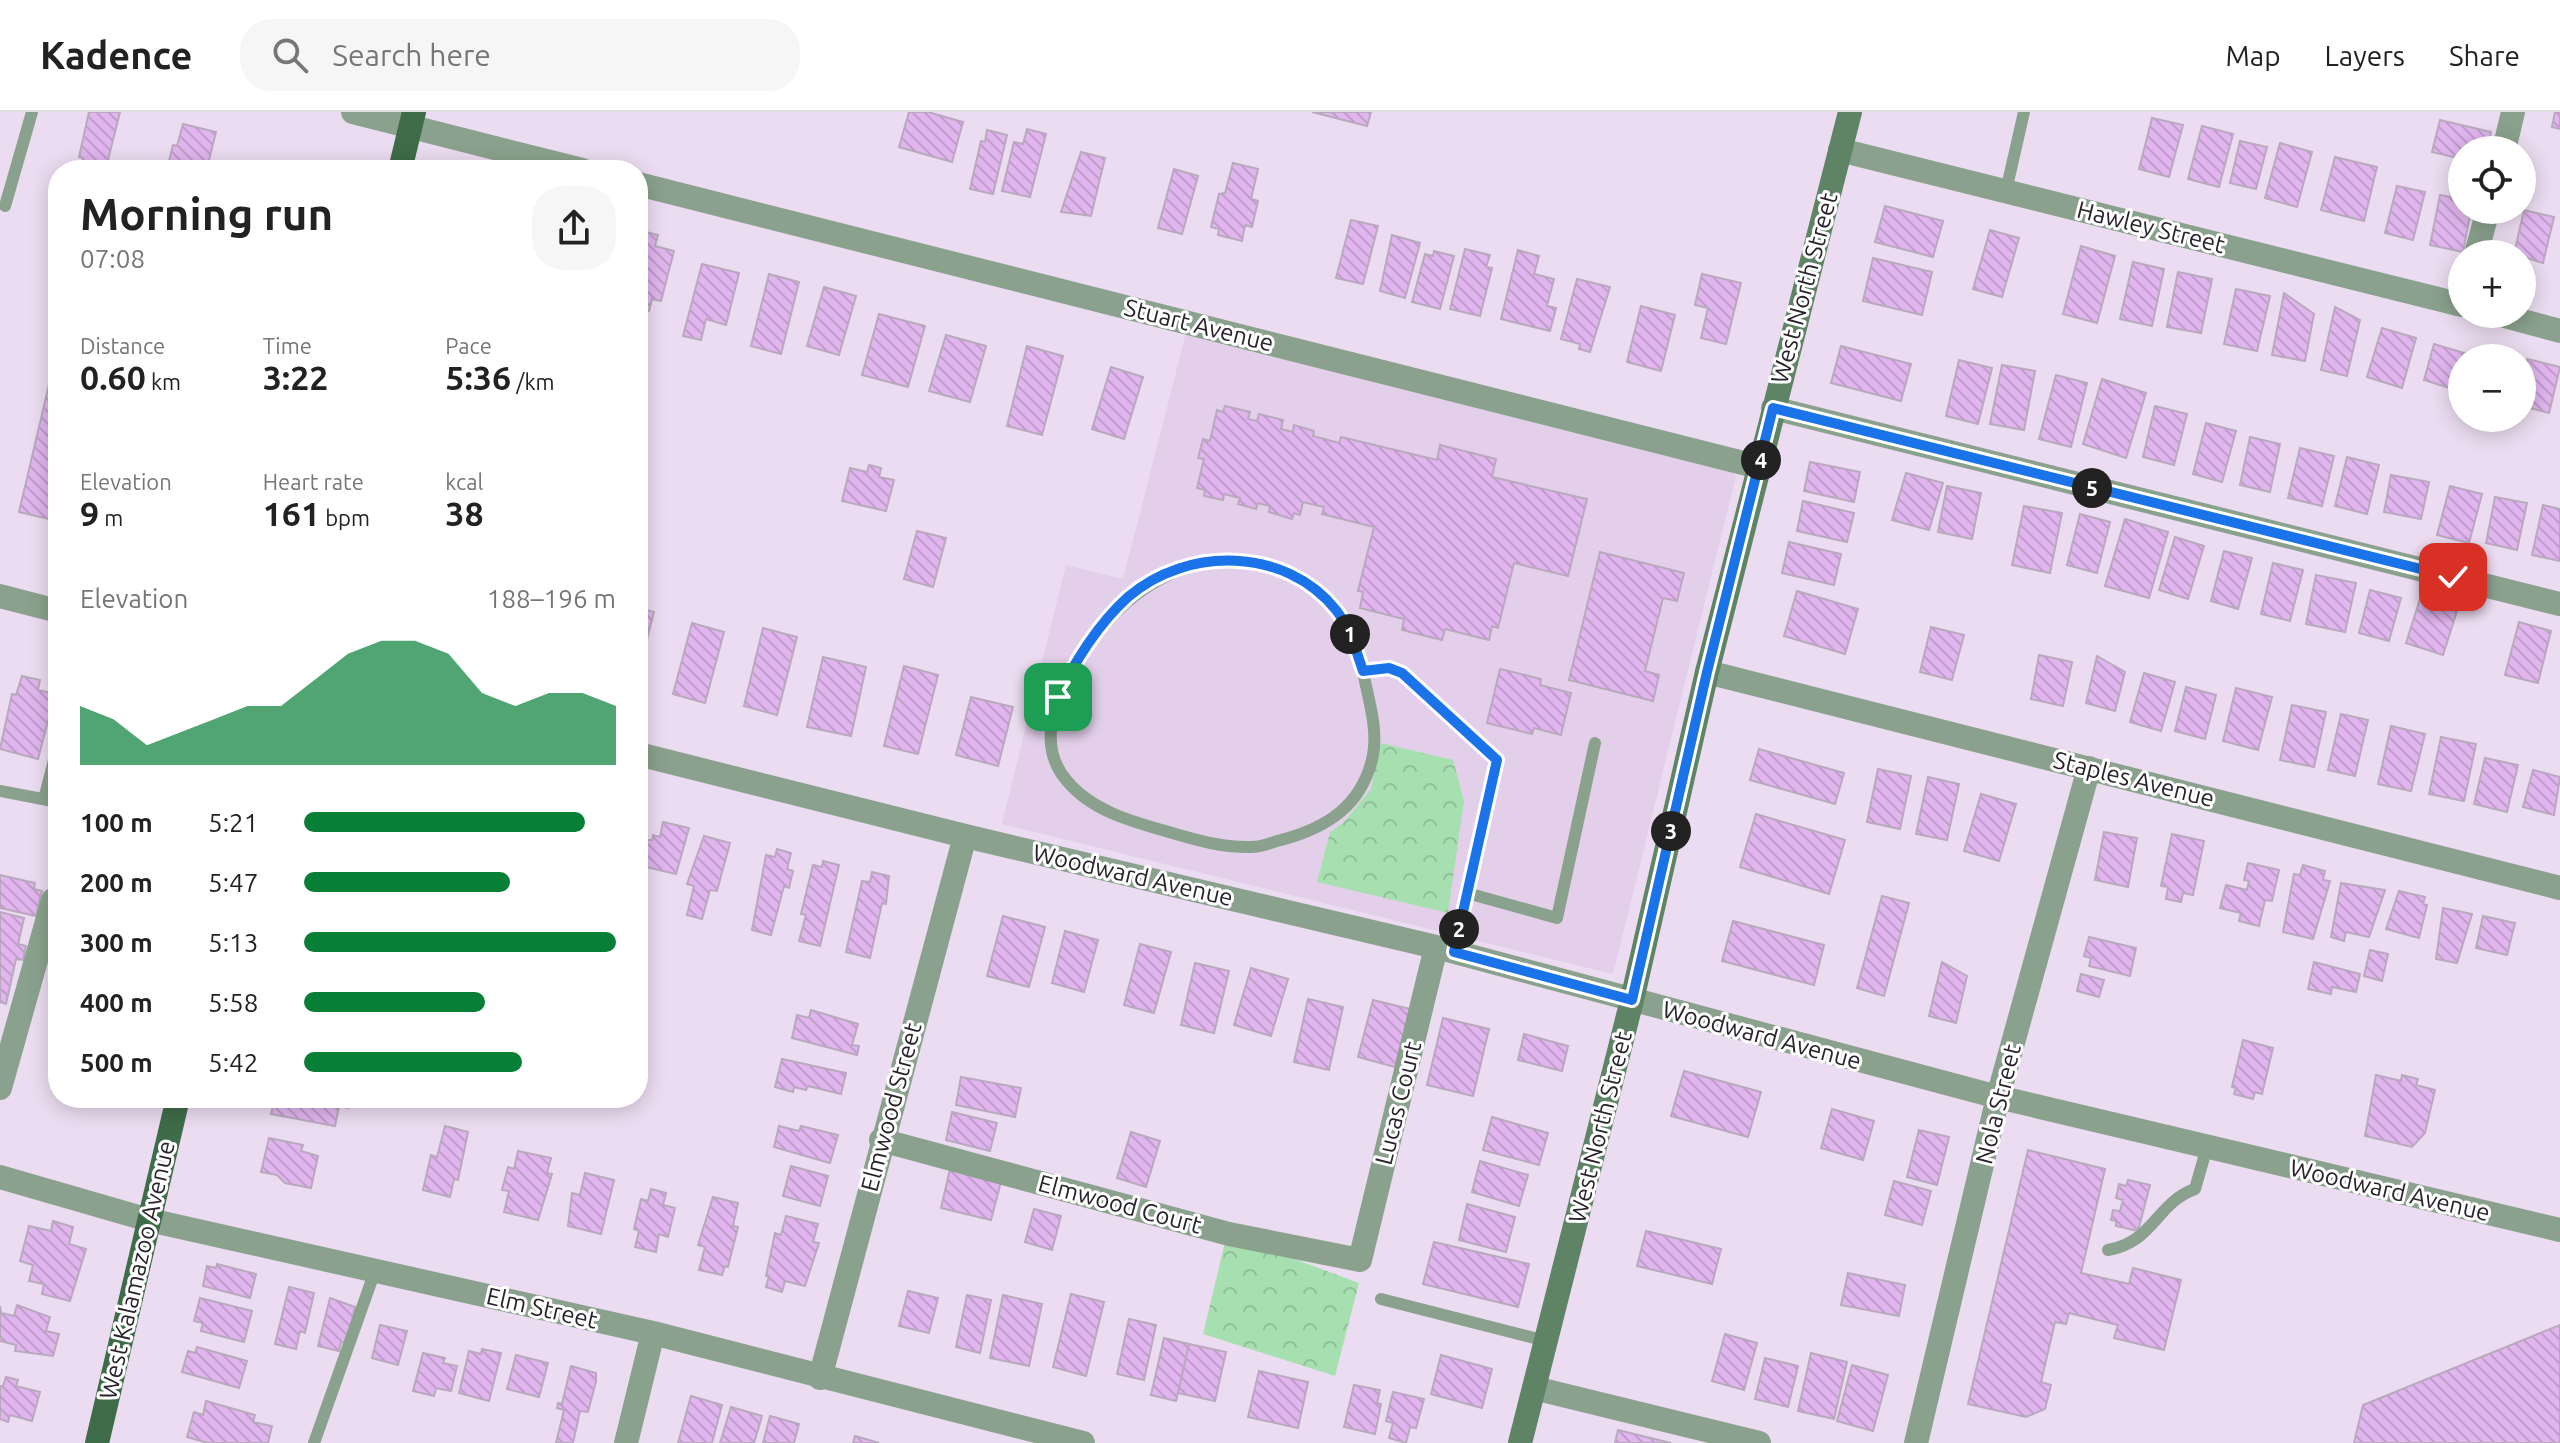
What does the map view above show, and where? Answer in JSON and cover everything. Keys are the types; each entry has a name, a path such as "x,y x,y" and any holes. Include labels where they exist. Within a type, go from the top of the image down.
{"main road":[{"path":"402,160 412,120"},
{"name":"West Kalamazoo Avenue","path":"97,1443 176,1108"}],"street":[{"path":"353,112 412,120 548,160"},
{"name":"West North Street","path":"1520,1443 1632,1000 1707,672 1850,112"},
{"path":"2507,136 2513,112"},
{"name":"Hawley Street","path":"1840,150 2448,302"},
{"name":"Stuart Avenue","path":"648,187 1759,467"},
{"path":"2536,325 2560,331"},
{"path":"1773,408 2560,604"},
{"path":"0,596 48,608"},
{"name":"Staples Avenue","path":"1707,672 2560,888"},
{"name":"Woodward Avenue","path":"648,757 965,836 1445,949 1998,1097 2560,1230"},
{"name":"Nola Street","path":"1916,1443 1998,1097 2089,768"},
{"name":"Elmwood Street","path":"820,1378 881,1140 965,836"},
{"path":"0,1088 48,918"},
{"name":"Lucas Court","path":"1360,1260 1445,949"},
{"name":"Elmwood Court","path":"881,1140 1229,1234 1360,1260"},
{"name":"Elm Street","path":"0,1177 149,1220 653,1333 1083,1443"},
{"path":"626,1443 653,1333"},
{"path":"1534,1388 1759,1443"}],"lane":[{"path":"5,206 32,112"},
{"path":"2006,191 2024,112"},
{"path":"1206,561 1248,561 1270,567 1315,589 1336,610 1350,632 1363,671 1372,711 1373,756 1353,801 1339,816 1307,833 1256,847 1203,842 1130,821 1107,811 1066,781 1050,740 1051,719 1065,681 1099,631 1128,597 1173,571 1206,561"},
{"path":"1363,671 1389,668 1402,673 1497,760 1467,893 1445,949"},
{"path":"1467,893 1557,918 1595,743"},
{"path":"44,799 48,784"},
{"path":"0,791 48,800"},
{"path":"2108,1250 2129,1246 2150,1230 2174,1198 2195,1189 2207,1147"},
{"path":"314,1443 375,1271"},
{"path":"1381,1299 1546,1341"}],"shaded area":[{"path":"1186,333 1722,465 1736,476 1613,974 1002,824 1066,565 1123,579"}],"green space":[{"path":"1381,743 1453,760 1464,801 1448,913 1317,882 1330,832 1344,822 1371,789"},
{"path":"1227,1234 1359,1283 1335,1376 1203,1334"}],"building":[{"path":"89,112 120,112 108,160 82,160 79,157"},
{"path":"909,112 928,112 963,122 952,162 899,147"},
{"path":"1312,112 1371,112 1367,126"},
{"path":"2555,112 2560,112 2560,129 2552,127"},
{"path":"2152,118 2183,125 2169,177 2139,169"},
{"path":"2440,120 2491,132 2490,136 2448,136 2448,156 2432,152"},
{"path":"183,124 216,132 209,160 169,160 173,145 177,146"},
{"path":"2202,126 2233,134 2219,187 2188,179"},
{"path":"1027,129 1046,134 1030,197 1002,191 1014,142 1023,144"},
{"path":"987,130 1007,135 993,194 970,189 981,141 985,142"},
{"path":"2240,141 2267,147 2256,189 2230,183"},
{"path":"2280,143 2312,152 2297,207 2265,198"},
{"path":"1081,152 1105,158 1091,216 1061,212"},
{"path":"2335,157 2377,167 2364,221 2321,210"},
{"path":"1233,163 1258,169 1251,199 1258,201 1252,227 1245,225 1242,241 1218,235 1219,229 1211,227 1219,194 1225,193"},
{"path":"1174,169 1198,176 1182,234 1158,228"},
{"path":"2397,186 2425,192 2413,240 2385,233"},
{"path":"2440,195 2448,196 2448,224 2468,224 2465,240 2448,240 2448,249 2430,245"},
{"path":"1885,206 1943,221 1933,257 1875,242"},
{"path":"2536,213 2554,217 2543,263 2536,261 2536,240 2517,240 2521,224 2536,224"},
{"path":"1351,220 1378,226 1363,284 1336,278"},
{"path":"1990,230 2019,238 2002,297 1973,289"},
{"path":"648,232 658,235 655,246 674,251 661,301 652,299 649,311"},
{"path":"1392,235 1420,243 1405,298 1380,291"},
{"path":"2081,246 2115,256 2097,323 2063,314"},
{"path":"1465,249 1490,255 1486,267 1492,268 1480,316 1450,309"},
{"path":"1518,250 1539,256 1534,274 1554,279 1547,306 1556,308 1550,331 1501,319"},
{"path":"1434,251 1454,256 1440,309 1412,302 1425,254 1433,256"},
{"path":"1873,258 1932,272 1922,315 1863,301"},
{"path":"2133,262 2164,269 2152,326 2120,319"},
{"path":"702,264 739,273 726,325 706,319 701,340 683,336"},
{"path":"2178,272 2212,279 2201,333 2167,327"},
{"path":"769,274 799,282 781,354 751,346"},
{"path":"1702,274 1741,283 1726,344 1701,338 1708,308 1695,305"},
{"path":"1577,279 1610,287 1590,352 1579,349 1580,344 1561,339"},
{"path":"824,287 856,296 839,355 807,346"},
{"path":"2236,289 2270,296 2257,351 2224,344"},
{"path":"2284,293 2314,314 2305,361 2272,355"},
{"path":"1641,306 1675,315 1661,371 1627,362"},
{"path":"2335,307 2360,320 2347,376 2321,370"},
{"path":"879,314 925,326 908,387 862,375"},
{"path":"2382,328 2416,338 2402,388 2367,377"},
{"path":"946,335 986,346 970,402 929,391"},
{"path":"2434,344 2448,348 2448,388 2424,380"},
{"path":"1027,346 1063,356 1042,435 1007,426"},
{"path":"1841,346 1911,364 1901,401 1831,383"},
{"path":"1959,360 1992,368 1978,424 1946,416"},
{"path":"2536,361 2560,367 2549,413 2536,410"},
{"path":"2002,365 2035,371 2024,430 1990,424"},
{"path":"1111,367 1143,377 1124,439 1092,429"},
{"path":"2056,375 2087,383 2071,447 2039,439"},
{"path":"2102,379 2146,393 2126,458 2083,444"},
{"path":"48,389 48,519 19,512"},
{"path":"1225,406 1250,412 1248,419 1257,421 1259,414 1283,420 1281,429 1293,432 1294,425 1314,431 1313,436 1339,443 1341,437 1437,460 1440,445 1496,459 1492,477 1587,499 1568,576 1514,563 1498,628 1492,626 1489,640 1445,629 1442,640 1402,630 1404,619 1360,608 1363,592 1358,591 1374,527 1322,514 1324,507 1303,502 1300,515 1294,513 1292,519 1269,512 1270,506 1258,503 1256,509 1238,504 1240,498 1224,494 1223,500 1204,496 1205,490 1197,488 1204,459 1198,458 1203,439 1210,441 1217,410 1223,412"},
{"path":"2155,406 2187,414 2174,465 2143,457"},
{"path":"2206,423 2236,431 2222,482 2193,474"},
{"path":"2250,437 2280,444 2270,492 2240,485"},
{"path":"2300,448 2334,456 2322,506 2288,498"},
{"path":"2347,457 2379,465 2367,514 2335,506"},
{"path":"1810,462 1860,472 1854,502 1804,491"},
{"path":"869,465 881,468 879,477 894,480 886,511 842,501 850,468 867,472"},
{"path":"1906,473 1943,483 1929,530 1892,520"},
{"path":"2391,475 2429,482 2421,519 2384,512"},
{"path":"1947,486 1981,493 1972,539 1938,532"},
{"path":"2450,486 2482,494 2469,543 2437,535"},
{"path":"2495,497 2527,503 2517,550 2486,543"},
{"path":"1803,501 1854,513 1847,542 1797,531"},
{"path":"2543,505 2560,509 2560,561 2532,555"},
{"path":"2024,506 2062,513 2050,573 2012,565"},
{"path":"2080,514 2110,522 2097,573 2067,565"},
{"path":"2125,519 2168,532 2149,598 2105,586"},
{"path":"917,531 946,538 933,587 904,579"},
{"path":"2175,537 2204,546 2188,599 2159,590"},
{"path":"1789,542 1841,554 1834,585 1782,573"},
{"path":"2224,551 2252,558 2238,609 2211,601"},
{"path":"1600,552 1684,573 1677,601 1663,598 1645,671 1659,675 1653,701 1569,680"},
{"path":"2273,563 2303,570 2290,621 2261,614"},
{"path":"2316,575 2356,583 2345,632 2306,624"},
{"path":"2370,590 2401,598 2389,641 2359,633"},
{"path":"1797,591 1858,609 1845,654 1784,636"},
{"path":"2420,599 2457,611 2443,655 2406,643"},
{"path":"648,610 654,612 648,635"},
{"path":"2519,622 2551,631 2538,683 2505,675"},
{"path":"692,623 724,632 705,703 673,694"},
{"path":"1931,627 1964,635 1952,680 1920,672"},
{"path":"763,628 797,637 777,715 744,706"},
{"path":"2039,655 2072,662 2063,706 2031,699"},
{"path":"2097,656 2125,672 2115,711 2086,703"},
{"path":"823,657 866,667 851,736 807,727"},
{"path":"904,666 938,675 918,754 884,746"},
{"path":"1500,669 1541,679 1540,685 1571,693 1561,735 1534,728 1532,734 1487,723"},
{"path":"2144,673 2175,682 2161,731 2130,722"},
{"path":"22,676 40,680 38,690 48,692 48,721 38,759 0,749 12,694 16,695"},
{"path":"2186,687 2216,695 2205,739 2175,731"},
{"path":"2236,688 2272,697 2258,750 2223,741"},
{"path":"971,697 1013,707 998,766 956,755"},
{"path":"2292,705 2326,712 2314,767 2280,760"},
{"path":"2341,714 2368,720 2355,776 2328,770"},
{"path":"2391,726 2425,734 2411,791 2378,784"},
{"path":"2441,737 2476,744 2464,801 2429,794"},
{"path":"1759,749 1844,773 1835,804 1750,780"},
{"path":"2485,758 2518,765 2507,812 2474,804"},
{"path":"1878,769 1911,776 1900,829 1867,822"},
{"path":"2533,770 2560,777 2554,815 2523,807"},
{"path":"1928,777 1959,784 1947,840 1916,834"},
{"path":"1981,794 2016,804 1999,861 1964,851"},
{"path":"1756,814 1845,840 1829,894 1740,867"},
{"path":"663,822 689,828 676,874 648,867 648,840 652,840 653,835 660,837"},
{"path":"2104,832 2137,838 2128,887 2095,880"},
{"path":"2172,834 2204,841 2193,895 2183,893 2181,902 2166,899 2168,887 2161,886"},
{"path":"704,836 730,843 717,891 710,890 702,919 687,915 694,886 687,884"},
{"path":"777,849 791,853 787,869 793,871 789,888 784,886 771,935 752,930 766,855 775,857"},
{"path":"823,861 839,865 820,946 799,941 806,915 801,914 813,865 822,867"},
{"path":"2248,863 2279,870 2272,901 2265,900 2259,926 2239,921 2241,913 2220,908 2226,885 2247,890 2249,881 2244,880"},
{"path":"2303,865 2325,871 2323,880 2330,881 2313,939 2283,932 2294,874 2300,875"},
{"path":"872,872 889,876 886,904 882,903 870,958 846,952 862,881 870,882"},
{"path":"0,875 35,883 34,889 42,891 36,916 0,908"},
{"path":"2341,883 2385,890 2369,937 2346,932 2344,941 2331,937"},
{"path":"2399,891 2425,897 2423,904 2427,905 2419,938 2386,929"},
{"path":"1882,896 1909,903 1884,996 1857,988"},
{"path":"2443,908 2472,914 2457,963 2436,959"},
{"path":"0,912 24,918 18,944 26,946 23,960 16,959 6,1004 0,1002"},
{"path":"1003,916 1045,927 1029,987 987,976"},
{"path":"2483,916 2515,923 2507,955 2476,948"},
{"path":"1733,921 1824,945 1814,985 1722,961"},
{"path":"1065,931 1098,940 1084,992 1052,983"},
{"path":"2089,937 2136,948 2130,976 2089,966 2091,958 2084,956"},
{"path":"1140,944 1171,952 1154,1013 1124,1005"},
{"path":"2370,950 2388,954 2382,981 2364,976"},
{"path":"1942,962 1967,976 1956,1023 1929,1016"},
{"path":"2314,962 2360,974 2356,992 2332,987 2331,994 2308,989"},
{"path":"1195,963 1229,971 1214,1033 1181,1025"},
{"path":"1251,968 1288,979 1271,1036 1234,1025"},
{"path":"2081,974 2104,980 2099,997 2077,991"},
{"path":"1308,999 1343,1007 1329,1070 1294,1062"},
{"path":"1373,1000 1410,1009 1395,1067 1358,1057"},
{"path":"811,1010 858,1024 852,1045 859,1046 857,1055 792,1038 797,1015 809,1018"},
{"path":"1443,1018 1489,1029 1473,1096 1427,1085"},
{"path":"1524,1034 1568,1046 1562,1071 1518,1060"},
{"path":"2243,1040 2273,1048 2262,1094 2255,1092 2253,1099 2234,1094 2236,1088 2232,1087"},
{"path":"782,1059 846,1073 841,1094 808,1086 806,1090 794,1087 793,1092 775,1087"},
{"path":"1684,1071 1761,1092 1748,1137 1671,1116"},
{"path":"2376,1075 2401,1081 2402,1075 2418,1079 2416,1085 2435,1090 2425,1133 2412,1147 2365,1136"},
{"path":"961,1077 1021,1088 1015,1117 956,1105"},
{"path":"272,1108 339,1108 335,1126 271,1114"},
{"path":"1832,1109 1874,1121 1863,1160 1821,1148"},
{"path":"952,1112 997,1123 990,1151 946,1140"},
{"path":"1492,1117 1548,1133 1539,1165 1483,1150"},
{"path":"445,1126 468,1132 458,1180 454,1179 450,1197 423,1190 431,1155 437,1157"},
{"path":"779,1126 799,1131 801,1126 838,1135 830,1163 774,1147"},
{"path":"1919,1130 1949,1137 1937,1185 1907,1177"},
{"path":"1131,1132 1160,1141 1146,1187 1117,1178"},
{"path":"269,1138 303,1145 301,1151 318,1156 311,1188 285,1183 277,1175 261,1172"},
{"path":"2028,1150 2105,1169 2081,1273 2129,1284 2133,1268 2181,1280 2164,1350 2114,1338 2118,1325 2069,1313 2066,1324 2055,1322 2041,1382 2051,1385 2045,1409 2026,1417 1968,1404"},
{"path":"518,1151 551,1158 547,1173 552,1174 538,1220 504,1212 509,1191 502,1190 508,1167 514,1169"},
{"path":"1480,1161 1528,1175 1519,1206 1472,1192"},
{"path":"791,1166 828,1176 820,1206 783,1196"},
{"path":"950,1169 1001,1182 991,1220 941,1208"},
{"path":"585,1173 614,1180 601,1234 568,1226 572,1193 580,1195"},
{"path":"2128,1180 2150,1185 2138,1231 2116,1226 2116,1221 2111,1220 2113,1210 2120,1211 2123,1200 2116,1198 2119,1184 2126,1186"},
{"path":"1894,1181 1931,1191 1922,1225 1885,1215"},
{"path":"651,1189 666,1193 663,1205 675,1208 668,1237 659,1234 656,1252 635,1247 639,1231 634,1229 641,1199 648,1201"},
{"path":"713,1197 738,1203 733,1226 738,1227 728,1267 725,1266 722,1275 699,1270 705,1247 698,1245"},
{"path":"1467,1204 1515,1217 1506,1252 1459,1240"},
{"path":"1034,1209 1061,1216 1052,1250 1025,1242"},
{"path":"786,1216 818,1224 813,1242 819,1243 805,1286 785,1281 782,1292 766,1287 769,1276 766,1276 775,1233 781,1235"},
{"path":"53,1221 73,1227 69,1244 86,1249 70,1301 42,1294 44,1284 29,1281 33,1265 20,1261 29,1226 51,1231"},
{"path":"1646,1231 1721,1249 1712,1284 1637,1266"},
{"path":"1434,1242 1529,1264 1518,1307 1423,1284"},
{"path":"217,1264 256,1274 250,1298 203,1286 207,1266 216,1268"},
{"path":"1848,1273 1905,1285 1899,1316 1841,1305"},
{"path":"289,1287 314,1293 305,1333 300,1331 296,1349 275,1344"},
{"path":"908,1291 938,1298 929,1333 899,1326"},
{"path":"1071,1294 1104,1302 1086,1376 1053,1367"},
{"path":"967,1295 991,1300 980,1353 956,1347"},
{"path":"1003,1295 1042,1304 1029,1366 990,1358"},
{"path":"200,1298 252,1311 244,1342 201,1331 203,1323 194,1321"},
{"path":"330,1298 355,1307 347,1343 341,1342 339,1351 318,1346"},
{"path":"17,1305 50,1317 46,1331 59,1334 53,1356 15,1351 16,1345 0,1341 0,1306 1,1313 14,1316"},
{"path":"1129,1319 1156,1325 1144,1380 1117,1374"},
{"path":"380,1325 407,1331 398,1365 372,1358"},
{"path":"2560,1325 2560,1443 2354,1443 2363,1405"},
{"path":"1725,1334 1757,1343 1744,1390 1712,1381"},
{"path":"1164,1338 1189,1344 1176,1401 1151,1395"},
{"path":"1189,1344 1226,1352 1215,1401 1178,1393"},
{"path":"197,1347 247,1361 239,1388 182,1372 188,1351 195,1353"},
{"path":"482,1349 501,1353 489,1401 459,1393 469,1351 481,1354"},
{"path":"423,1353 445,1358 443,1363 457,1366 451,1391 436,1388 434,1396 413,1391"},
{"path":"1811,1353 1847,1362 1834,1419 1798,1411"},
{"path":"516,1355 548,1363 539,1397 507,1389"},
{"path":"1441,1355 1492,1369 1482,1408 1431,1394"},
{"path":"1765,1358 1798,1366 1788,1407 1755,1399"},
{"path":"1852,1365 1888,1375 1873,1431 1837,1421"},
{"path":"571,1366 596,1373 596,1381 588,1412 580,1411 573,1443 556,1443 564,1410 557,1408 558,1403 562,1404"},
{"path":"1259,1371 1308,1382 1298,1428 1248,1417"},
{"path":"6,1377 18,1380 16,1386 40,1392 32,1421 10,1415 8,1422 0,1419 0,1386 3,1386"},
{"path":"1354,1385 1380,1390 1377,1403 1381,1404 1375,1434 1344,1427"},
{"path":"1393,1392 1424,1399 1416,1428 1410,1427 1406,1443 1389,1438 1393,1423 1386,1421"},
{"path":"691,1396 722,1405 712,1443 678,1443"},
{"path":"206,1401 255,1415 253,1422 272,1426 268,1443 208,1443 187,1437 194,1412 203,1415"},
{"path":"731,1407 762,1416 754,1443 720,1443"},
{"path":"770,1416 799,1424 794,1443 763,1443"},
{"path":"1618,1430 1671,1443 1615,1443"},
{"path":"855,1436 879,1443 853,1443"}],"route":[{"path":"1058,697 1065,681 1099,631 1128,597 1151,582 1173,571 1206,561 1227,560 1248,561 1294,576 1315,589 1336,610 1350,632 1363,671 1389,668 1402,673 1497,760 1454,952 1632,1000 1707,672 1773,408 2453,577"}]}
